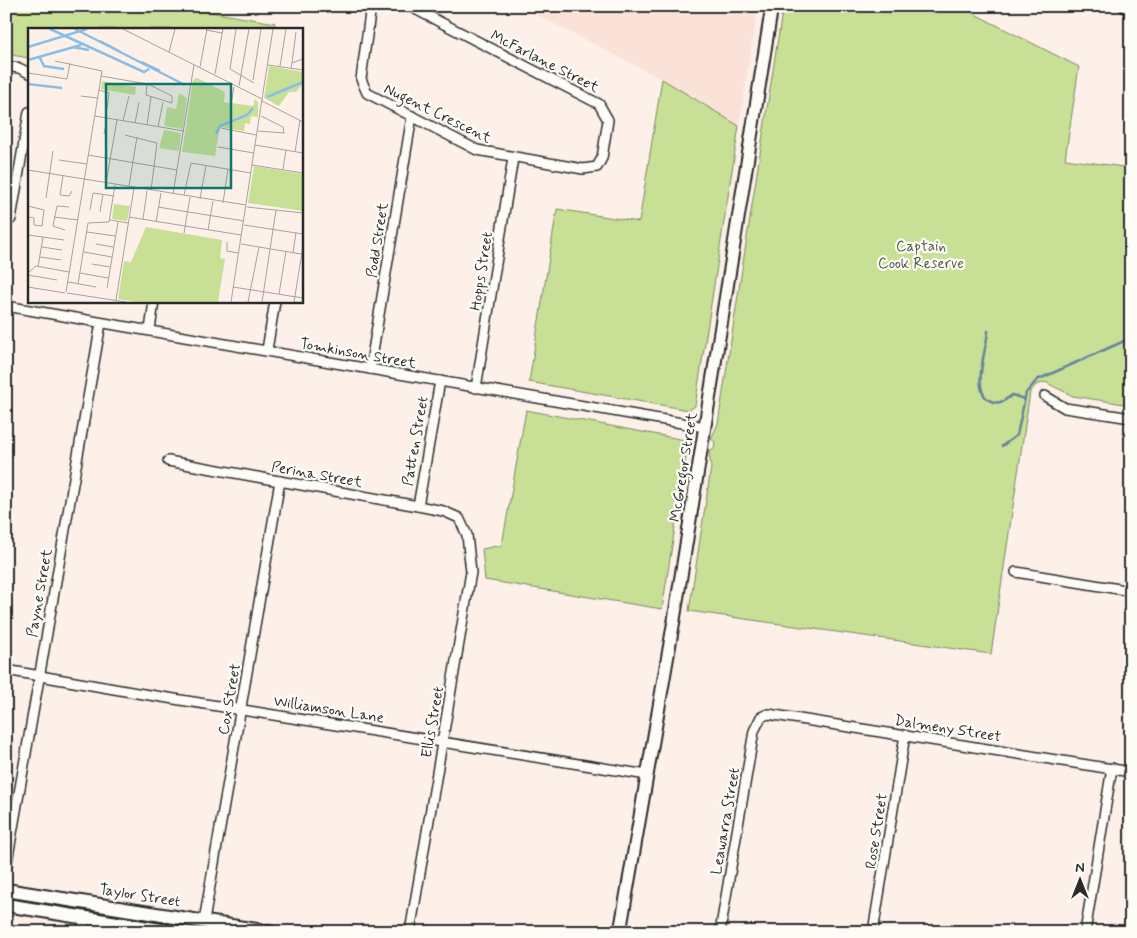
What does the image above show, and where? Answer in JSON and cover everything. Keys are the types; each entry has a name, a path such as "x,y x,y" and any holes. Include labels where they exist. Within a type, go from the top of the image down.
{"main road":[{"name":"Taylor Street","path":"6,890 269,932"},
{"name":"Taylor Street","path":"6,905 174,932"},
{"path":"204,921 215,928 233,932"}],"street":[{"name":"Nugent Crescent","path":"371,6 361,79 367,93 477,150 513,158 583,169 597,167 602,158 608,120"},
{"name":"McFarlane Street","path":"409,6 599,104 608,120"},
{"name":"McGregor Street","path":"620,932 674,620 772,6"},
{"path":"6,66 19,68 28,73"},
{"name":"Podd Street","path":"370,369 412,116"},
{"path":"11,219 28,118"},
{"name":"Hopps Street","path":"476,388 513,158"},
{"path":"150,330 154,302"},
{"path":"267,350 275,302"},
{"name":"Tomkinson Street","path":"7,309 150,330 705,428"},
{"name":"Payne Street","path":"6,868 38,675 101,322"},
{"name":"Patten Street","path":"418,506 440,381"},
{"path":"1046,396 1066,408 1131,418"},
{"name":"Perina Street","path":"168,461 418,506 443,511 459,518"},
{"name":"Cox Street","path":"204,921 280,481"},
{"name":"Ellis Street","path":"410,932 471,572 467,535 459,518"},
{"path":"1016,572 1131,591"},
{"name":"Williamson Lane","path":"6,670 137,693 241,708 647,775"},
{"name":"Dalmeny Street","path":"761,717 768,714 777,715 1131,772"},
{"name":"Leawarra Street","path":"720,932 754,731 761,717"},
{"name":"Rose Street","path":"873,932 905,735"},
{"path":"1085,932 1112,768"},
{"path":"82,932 85,918"}],"shaded area":[{"path":"519,6 758,6 739,126 662,79"}],"green space":[{"path":"6,6 175,6 275,23 274,28 28,28 28,58 6,54"},
{"name":"Captain Cook Reserve","path":"783,6 959,6 1079,67 1065,159 1131,168 1131,405 1073,396 1045,382 1036,385 1030,392 991,654 689,611 711,468 709,452 714,449 715,442 711,439 718,424"},
{"path":"662,79 739,126 695,406 689,410 529,382 557,209 639,222"},
{"path":"526,410 685,440 688,445 662,609 485,580 482,549 502,545"}],"waterway":[{"path":"988,331 981,369 982,389 985,396 991,401 997,402 1012,395 1024,399"},
{"path":"1002,446 1017,435 1026,393 1037,380 1131,338"}]}
